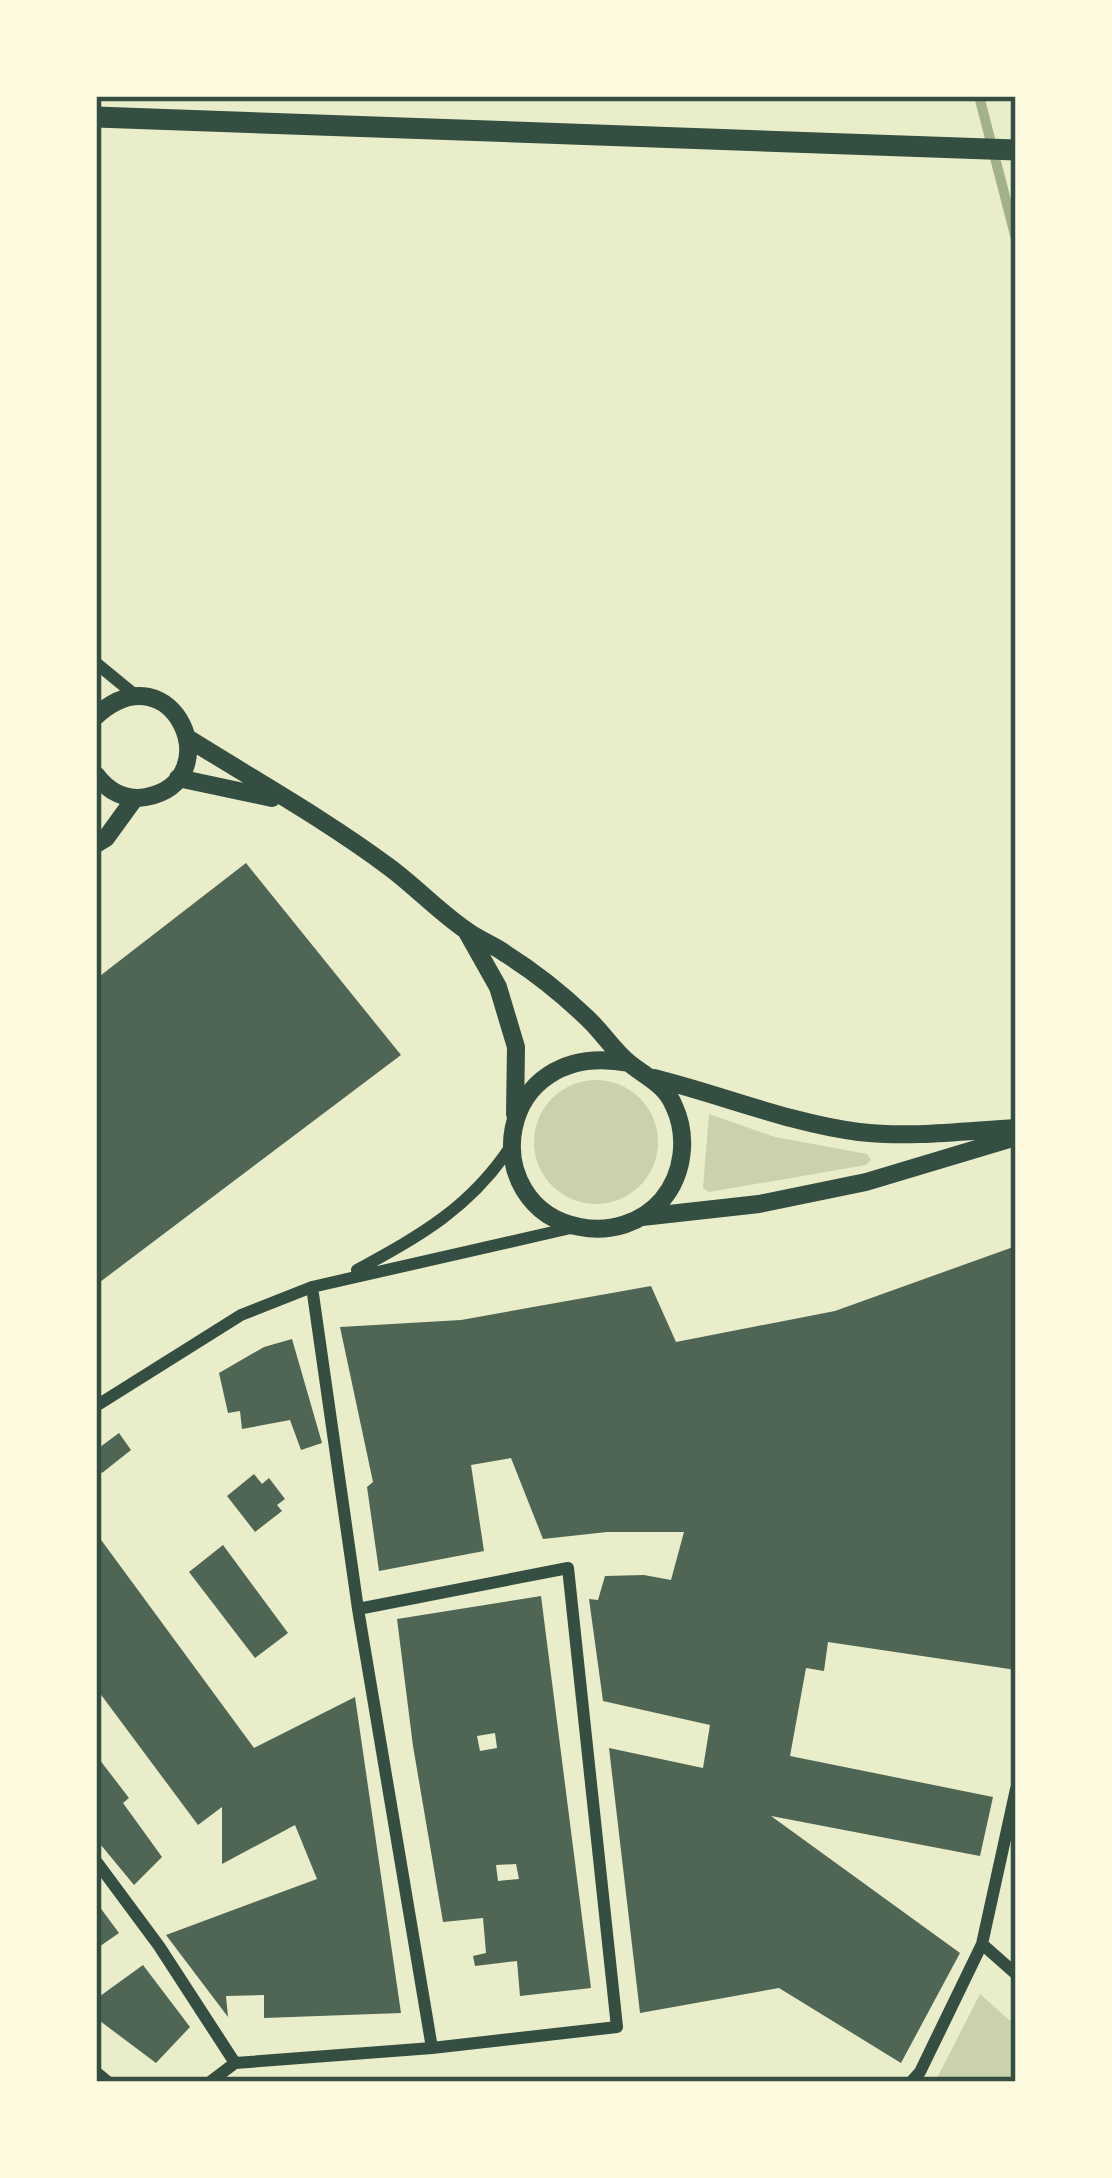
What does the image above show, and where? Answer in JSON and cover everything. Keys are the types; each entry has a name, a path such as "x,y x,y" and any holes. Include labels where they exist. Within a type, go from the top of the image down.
{"main road":[{"path":"96,117 1016,150"}],"street":[{"path":"96,663 135,695"},
{"path":"96,715 112,701 135,695 160,700 179,715 189,739 186,764 178,778 151,796 118,794 96,776"},
{"path":"189,739 388,867 467,932 508,955 586,1016 628,1063"},
{"path":"178,778 288,801"},
{"path":"96,844 106,838 135,798"},
{"path":"467,932 498,987 516,1047 512,1145 516,1172 550,1216 575,1227 601,1230 642,1217 759,1204 866,1182 1016,1138"},
{"path":"514,1118 537,1084 570,1061 600,1057 756,1109 856,1132 902,1135 1016,1128"},
{"path":"642,1217 670,1190 682,1161 683,1130 673,1102 654,1078"},
{"path":"345,1277 433,1228 487,1182 512,1145"},
{"path":"96,1406 241,1315 312,1287 575,1227"},
{"path":"312,1287 358,1609 432,2048"},
{"path":"210,2082 235,2063 617,2027 568,1568 358,1609"},
{"path":"911,2082 982,1944 1016,1789"},
{"path":"96,1861 159,1946 235,2063"},
{"path":"982,1944 1016,1974"},
{"path":"96,2072 108,2082"}],"green space":[{"path":"596,1080 620,1085 640,1098 653,1118 658,1142 653,1166 640,1186 620,1199 596,1204 572,1199 552,1186 539,1166 534,1142 539,1118 552,1098 572,1085"},
{"path":"709,1114 775,1137 867,1154 871,1160 866,1165 709,1192 703,1188"},
{"path":"980,1994 1016,2026 1016,2082 935,2082"}],"building":[{"path":"246,863 401,1055 96,1285 96,979"},
{"path":"1016,1246 1016,1670 828,1642 824,1671 806,1668 790,1756 993,1797 980,1856 771,1816 960,1953 901,2063 779,1988 640,2013 609,1748 703,1768 710,1725 603,1701 589,1599 598,1600 605,1576 671,1580 684,1532 607,1532 543,1539 511,1458 471,1465 484,1551 379,1571 367,1487 373,1482 340,1327 461,1320 651,1286 676,1342 835,1311"},
{"path":"292,1339 322,1443 301,1450 290,1420 242,1429 240,1411 228,1413 219,1373 264,1347"},
{"path":"119,1433 131,1450 102,1473 96,1466 96,1450"},
{"path":"254,1474 262,1484 269,1478 285,1499 277,1505 282,1511 255,1532 227,1496"},
{"path":"96,1533 254,1748 355,1697 401,2013 264,2018 264,1995 226,1996 228,2017 166,1935 317,1879 295,1825 222,1864 222,1807 198,1825 96,1688"},
{"path":"223,1545 288,1633 255,1658 189,1572"},
{"path":"541,1596 591,1988 520,1996 517,1961 475,1966 473,1956 486,1953 483,1918 443,1922 397,1619","holes":["495,1733 497,1748 480,1751 477,1736","516,1864 519,1879 498,1881 496,1865"]},
{"path":"96,1755 129,1798 123,1803 162,1857 134,1885 96,1839"},
{"path":"96,1902 119,1933 96,1949"},
{"path":"143,1965 190,2027 156,2063 96,2018 96,1999"}],"waterway":[{"path":"979,96 1016,239"}]}
